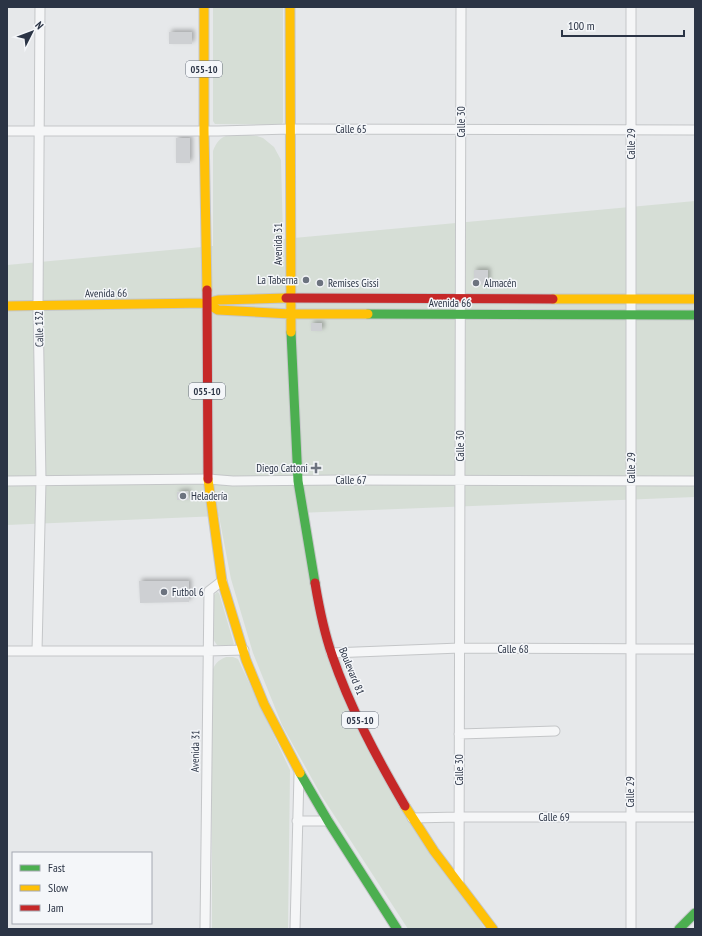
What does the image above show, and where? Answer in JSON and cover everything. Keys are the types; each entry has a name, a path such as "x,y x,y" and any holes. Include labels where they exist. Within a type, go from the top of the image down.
{"main road":[{"name":"055-10","path":"204,7 208,479 222,581 244,650 264,704 299,771 328,821 397,929"},
{"name":"Avenida 31","path":"290,7 290,314 298,481"},
{"name":"Avenida 66","path":"7,306 206,303 218,300 290,298 695,299"},
{"name":"Avenida 66","path":"206,303 218,310 290,314 695,315"},
{"name":"Boulevard 81","path":"298,481 319,602 331,653 369,740 412,818 493,929"},
{"path":"679,929 695,913"}],"street":[{"name":"Calle 132","path":"37,651 40,481 38,306 40,7"},
{"name":"Calle 30","path":"459,884 461,7"},
{"name":"Calle 29","path":"631,7 631,929"},
{"name":"Calle 65","path":"7,131 204,131 290,129 695,130"},
{"name":"Calle 67","path":"7,481 208,479 233,481 695,481"},
{"name":"Avenida 31","path":"205,929 208,591 222,581"},
{"name":"Calle 68","path":"331,653 460,648 695,649"},
{"path":"7,651 244,650"},
{"path":"460,734 555,732"},
{"path":"295,929 299,771"},
{"name":"Calle 69","path":"412,818 695,817"},
{"path":"297,821 328,821"}],"shaded area":[{"path":"213,7 283,7 283,122 281,125 215,124 213,121"},
{"path":"229,135 248,135 263,138 274,147 281,160 283,239 695,201 695,497 298,513 345,703 485,929 408,929 321,795 282,725 253,653 231,579 219,516 7,525 7,265 213,246 213,151 223,137"},
{"path":"217,592 219,593 234,644 231,646 217,645 213,639 213,596"},
{"path":"226,657 238,659 290,770 288,929 212,929 212,674 216,663"}],"building":[{"path":"169,32 192,32 192,44 169,44"},
{"path":"176,138 190,138 190,163 176,163"},
{"path":"474,270 488,270 488,285 474,284"},
{"path":"311,323 322,323 322,331 311,331"},
{"name":"Heladería","path":"188,491 189,500 177,500 177,492"},
{"name":"Futbol 6","path":"139,581 189,581 189,602 140,603"}],"traffic: fast":[{"path":"368,314 695,315"},
{"path":"291,332 298,481 315,583"},
{"path":"300,773 328,821 397,929"},
{"path":"679,929 695,913"}],"traffic: slow":[{"path":"204,7 204,131 207,290"},
{"path":"290,7 291,332"},
{"path":"7,306 206,303 218,300 286,298"},
{"path":"553,299 695,299"},
{"path":"206,303 218,310 290,314 368,314"},
{"path":"208,479 222,581 246,660 264,704 300,773"},
{"path":"405,806 434,851 493,929"}],"traffic: jam":[{"path":"207,290 208,479"},
{"path":"286,298 553,299"},
{"path":"315,583 324,628 339,675 384,770 405,806"}],"place":[{"name":"La Taberna","path":"306,280"},
{"name":"Remises Gissi","path":"320,283"},
{"name":"Almacén","path":"476,283"},
{"name":"Diego Cattoni","path":"316,468"},
{"name":"Heladería","path":"183,496"},
{"name":"Futbol 6","path":"164,592"}]}
